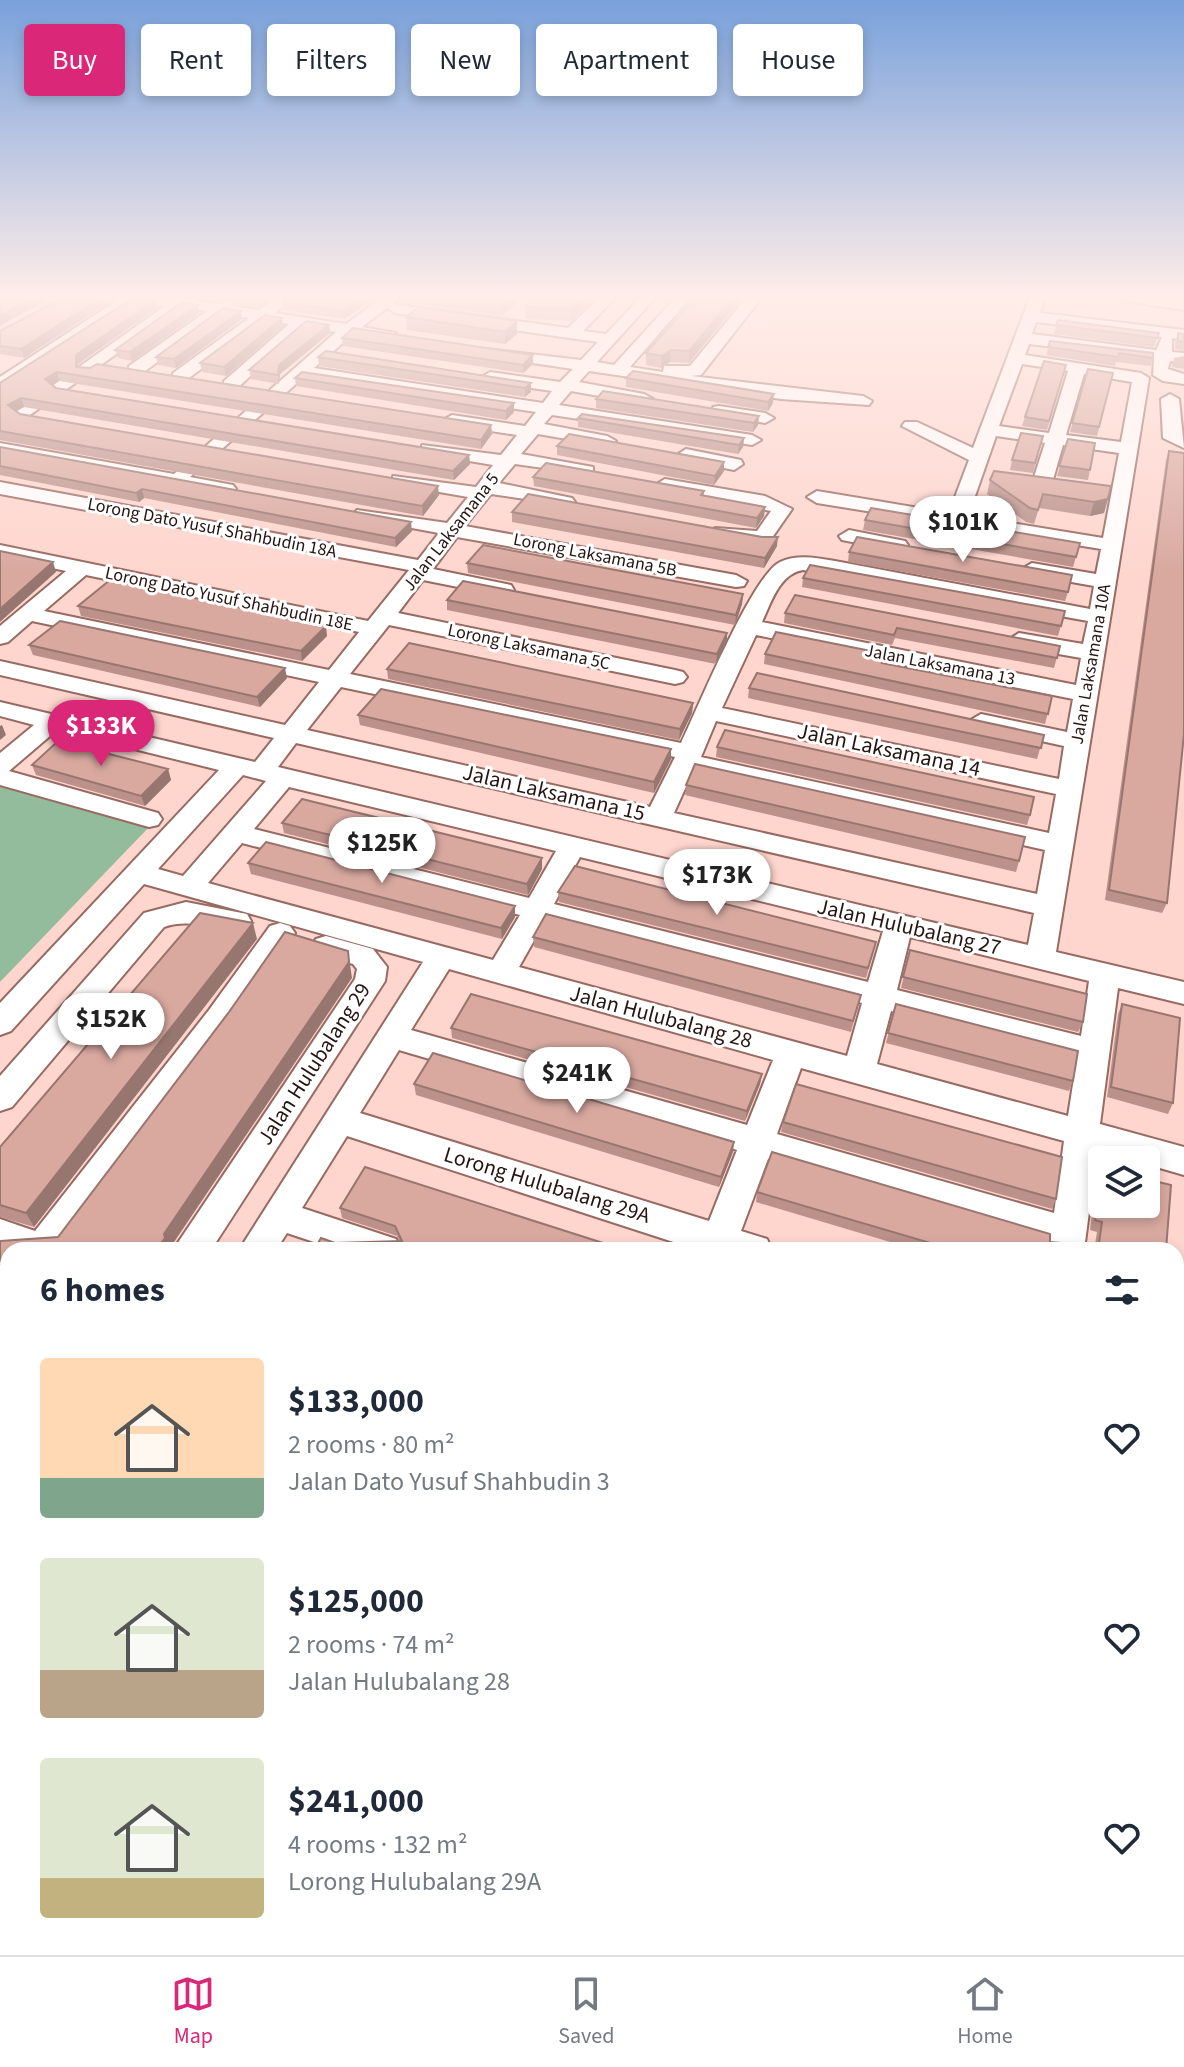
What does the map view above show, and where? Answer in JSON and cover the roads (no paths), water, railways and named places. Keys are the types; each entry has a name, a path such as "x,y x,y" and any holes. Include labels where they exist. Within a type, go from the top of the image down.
{"street":[{"path":"250,388 304,397"},
{"path":"139,514 278,388"},
{"path":"419,388 752,440"},
{"name":"Jalan Laksamana 5","path":"260,773 564,388"},
{"path":"580,388 666,402"},
{"path":"747,388 863,401"},
{"path":"959,510 979,469 1004,388"},
{"path":"1042,483 1072,388"},
{"name":"Jalan Laksamana 10A","path":"1040,959 1113,536 1112,492 1129,449 1139,388"},
{"path":"0,431 59,389 85,394"},
{"path":"714,494 781,394"},
{"path":"1170,399 1172,438 1184,443"},
{"path":"694,407 765,418"},
{"path":"23,415 55,420"},
{"path":"213,415 268,424"},
{"path":"440,418 629,445"},
{"path":"911,426 979,469"},
{"path":"989,430 1129,449"},
{"path":"180,442 241,453"},
{"path":"403,445 604,474"},
{"path":"0,448 248,493"},
{"path":"659,450 734,464"},
{"path":"377,476 588,506"},
{"path":"651,483 782,509 762,538 707,529"},
{"name":"Lorong Dato Yusuf Shahbudin 18A","path":"0,488 421,570 522,593"},
{"path":"817,497 864,505 959,510 1113,536"},
{"path":"835,567 864,505"},
{"name":"Lorong Laksamana 5B","path":"338,509 736,581"},
{"path":"849,536 924,549"},
{"name":"Lorong Dato Yusuf Shahbudin 18E","path":"5,557 82,568 379,623"},
{"path":"659,817 729,667 738,632 771,580 792,563 835,567 1099,617"},
{"path":"1015,566 1105,582"},
{"path":"0,637 82,568"},
{"path":"771,580 795,596"},
{"path":"28,614 689,757 1060,844"},
{"name":"Lorong Laksamana 5C","path":"379,623 675,677"},
{"name":"Jalan Laksamana 13","path":"738,632 1086,694"},
{"path":"997,636 1093,653"},
{"path":"729,667 759,674"},
{"name":"Jalan Laksamana 15","path":"0,668 291,736 314,737 1050,907"},
{"name":"Jalan Hulubalang 27","path":"0,709 1184,993"},
{"name":"Jalan Laksamana 14","path":"708,712 1070,789"},
{"path":"956,716 1078,742"},
{"path":"0,766 52,722"},
{"path":"0,1098 154,920 184,899 237,833 260,773"},
{"path":"2,1021 138,873 260,773"},
{"path":"0,777 149,819"},
{"path":"237,833 538,907 1094,1051"},
{"path":"501,973 572,847"},
{"name":"Jalan Hulubalang 28","path":"138,873 184,899 442,956 1184,1161"},
{"name":"Jalan Hulubalang 29","path":"184,899 205,912 363,956 372,967 370,981 196,1242"},
{"path":"859,1072 899,925"},
{"path":"48,1242 220,1018 280,933"},
{"path":"262,1242 442,956"},
{"path":"391,1036 757,1141 1067,1241 1105,974"},
{"path":"2,1021 56,1033"},
{"path":"719,1242 791,1053"},
{"name":"Lorong Hulubalang 29A","path":"294,1095 342,1115 709,1242"},
{"path":"279,1215 359,1242"},
{"path":"0,1234 21,1242"}]}
